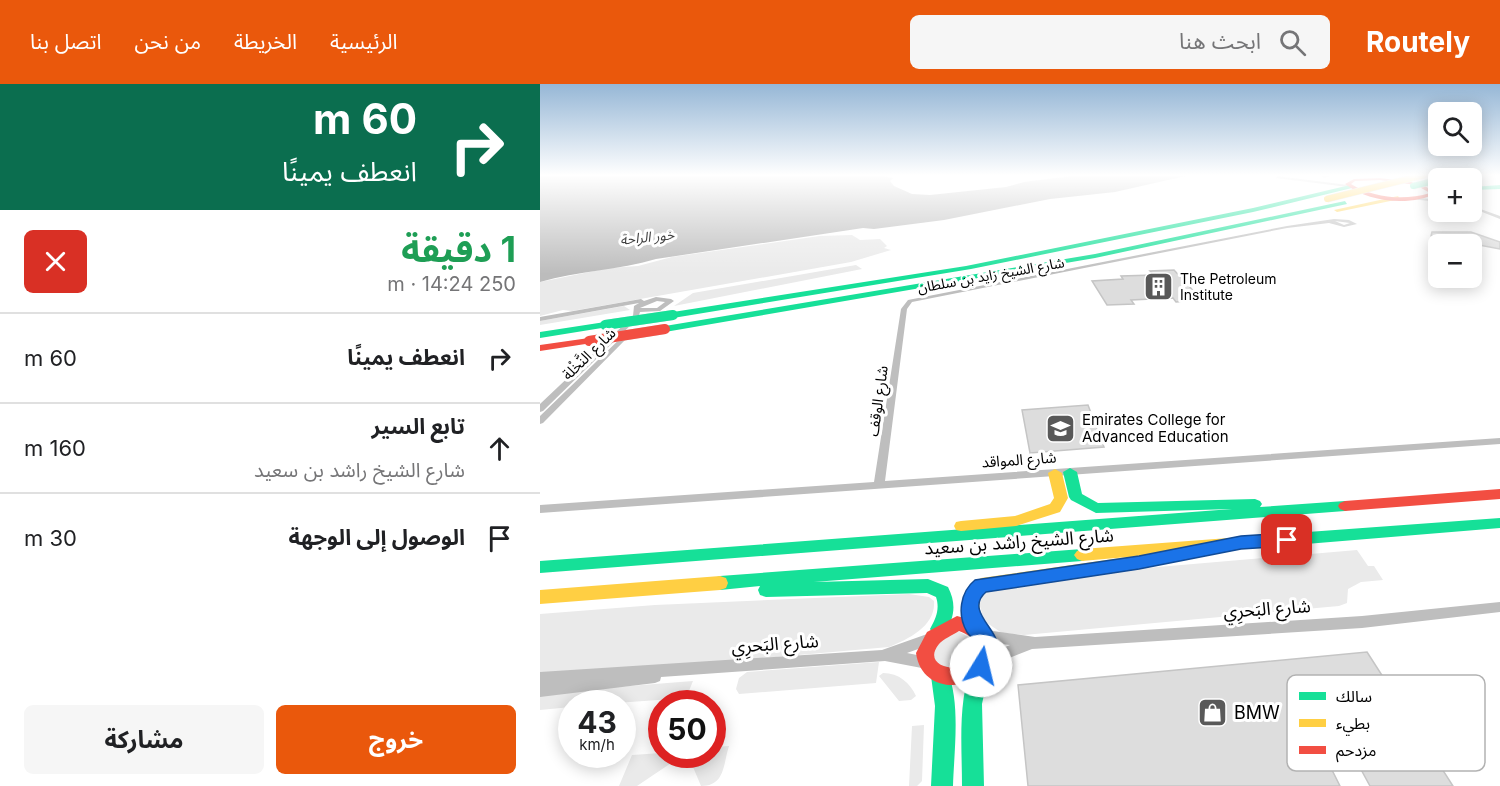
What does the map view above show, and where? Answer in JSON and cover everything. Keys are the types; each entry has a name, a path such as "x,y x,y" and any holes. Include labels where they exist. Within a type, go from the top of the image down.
{"main road":[{"name":"شارع الشيخ زايد بن سلطان","path":"540,335 950,271 1156,234 1274,208"},
{"name":"شارع الشيخ زايد بن سلطان","path":"540,348 940,284 1195,236 1323,208"},
{"path":"940,284 976,281 1132,254 1357,208"},
{"path":"1070,472 1076,497 1096,508 1378,498 1438,500"},
{"path":"835,546 1043,514 1060,501 1055,473"},
{"name":"شارع الشيخ راشد بن سعيد","path":"540,567 1500,494"},
{"name":"شارع الشيخ راشد بن سعيد","path":"540,597 1500,523"},
{"path":"1423,529 1500,532"},
{"path":"972,786 972,704 987,642 970,614 972,595 977,588 987,583 1139,562 1241,543"},
{"path":"540,556 596,553 617,557 624,562"},
{"path":"567,595 928,586 942,592 947,604 947,612 926,647 928,664 940,676 948,678 966,677 983,664"},
{"path":"934,634 957,623 978,630"},
{"path":"940,676 945,706 942,786"}],"street":[{"path":"1482,212 1500,219"},
{"name":"شارع الوقف","path":"879,485 904,309 919,298 1313,224 1332,223"},
{"path":"540,319 625,303 650,299 666,298 671,301 658,310 637,309 625,303"},
{"name":"شارع النَّخْلة","path":"540,409 636,317 637,309 650,299"},
{"name":"شارع النَّخْلة","path":"540,421 647,316 658,310"},
{"name":"شارع المواقد","path":"540,509 1500,441"},
{"name":"شارع البَحرِي","path":"978,630 992,637 1035,643 1362,622 1500,607"},
{"name":"شارع البَحرِي","path":"882,656 934,634"},
{"name":"شارع البَحرِي","path":"983,664 1007,651 1035,643"},
{"name":"شارع البَحرِي","path":"540,679 882,656 928,664"},
{"name":"شارع البَحرِي","path":"540,690 708,668"}],"shaded area":[{"path":"852,235 860,240 880,239 887,246 884,248 891,250 851,262 572,311 563,310 540,316 540,282 609,268 638,266 672,257 820,236"},
{"path":"856,265 862,269 674,306 693,293"},
{"path":"624,306 630,310 540,325 540,321"},
{"path":"1357,550 1368,566 1374,566 1383,580 1361,582 1348,589 1347,603 1339,606 1024,635 1002,633 984,621 977,595 990,588 1123,570"},
{"path":"909,594 929,597 934,601 931,618 913,636 889,647 540,678 540,614 655,605"},
{"path":"951,631 958,631 970,638 975,650 970,663 957,672 935,667 930,648"},
{"path":"879,662 876,683 739,694 736,689 739,678 747,672"},
{"path":"889,673 903,680 916,696 911,700 899,701 879,676"},
{"path":"693,681 689,690 648,690 648,701 636,702 636,690 578,690"},
{"path":"558,692 558,708 540,710 540,693"},
{"path":"924,725 922,781 917,786 909,786 912,726"},
{"path":"648,754 648,768 664,768 637,786 619,786 627,768 636,768 636,755"},
{"path":"693,768 724,768 715,782 701,786"}],"water":[{"name":"خور الراحة","path":"540,208 1006,208 944,220 874,229 863,228 656,259 540,282"}],"building":[{"path":"1432,232 1471,232 1477,234 1432,234"},
{"path":"1482,236 1500,242 1500,249 1482,246"},
{"name":"The Petroleum Institute","path":"1174,270 1202,300 1176,302 1173,298 1131,300 1134,304 1107,305 1092,281 1123,279 1121,276 1154,275 1150,271"},
{"name":"Emirates College for Advanced Education","path":"1088,405 1104,447 1030,453 1022,410"},
{"name":"BMW","path":"1367,652 1382,675 1287,675 1287,771 1332,771 1340,786 1028,786 1018,685"},
{"name":"BMW","path":"1362,771 1443,771 1453,786 1370,786"}],"traffic: fast":[{"path":"960,269 1262,208"},
{"path":"665,329 1095,256 1323,208"},
{"path":"673,315 971,267"},
{"path":"605,325 673,315"},
{"path":"540,335 605,325"},
{"path":"1070,472 1076,497 1096,508 1255,504"},
{"path":"540,567 1345,506"},
{"path":"1294,539 1500,523"},
{"path":"720,583 1082,555"},
{"path":"766,590 928,586 942,592 946,601 945,615 939,629"},
{"path":"973,786 972,704 981,666"},
{"path":"940,676 945,706 942,786"}],"traffic: slow":[{"path":"1337,210 1348,208"},
{"path":"961,526 1016,521 1055,508 1061,498 1055,473"},
{"path":"1082,555 1294,539"},
{"path":"974,626 971,601 976,591 987,583 1160,559"},
{"path":"540,597 720,583"}],"traffic: jam":[{"path":"589,341 665,329"},
{"path":"540,348 589,341"},
{"path":"1345,506 1500,494"},
{"path":"957,623 974,629 984,638 987,648 985,658 970,674 958,677 944,676 930,668 925,653 933,638 957,623"}],"place":[{"name":"The Petroleum Institute","path":"1159,287"},
{"name":"Emirates College for Advanced Education","path":"1061,429"},
{"name":"BMW","path":"1213,713"}],"route":[{"path":"981,666 988,652 987,642 979,629 974,626 970,601 974,591 982,585 1139,562 1241,543 1287,540"}]}
